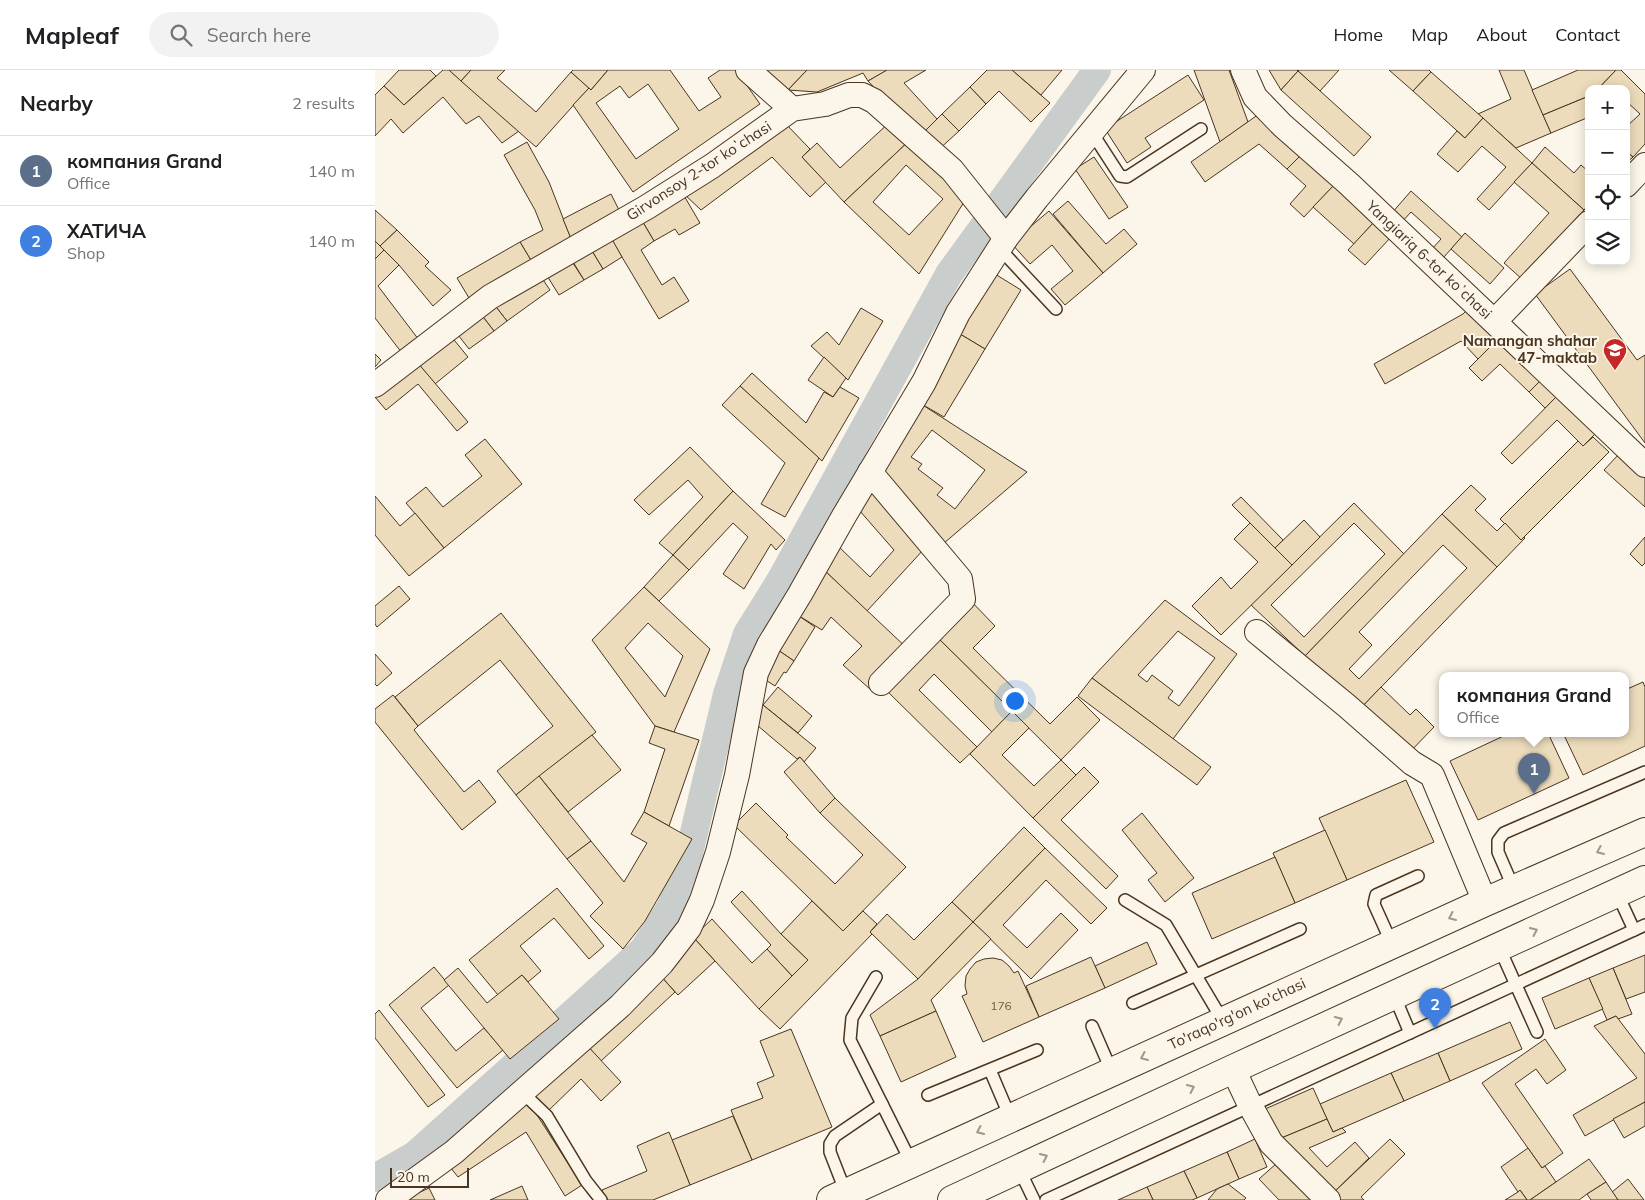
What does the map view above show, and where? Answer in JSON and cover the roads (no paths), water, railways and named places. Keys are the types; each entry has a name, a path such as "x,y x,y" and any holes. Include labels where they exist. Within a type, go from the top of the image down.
{"main road":[{"name":"To'raqo'rg'on ko'chasi","path":"838,1196 1485,902 1645,832"},
{"path":"955,1200 1019,1168 1645,880"}],"street":[{"path":"748,70 792,109"},
{"path":"388,1200 454,1152 621,1006 662,963 689,928 702,900 718,852 737,775 756,673 769,645 925,382 958,313 1002,239 1143,70"},
{"name":"Yangiаriq 6-tor koʼchasi","path":"1243,70 1255,98 1282,125 1349,184 1645,465"},
{"name":"Girvonsoy 2-tor koʼchasi","path":"375,385 490,297 663,197 712,166 792,109 825,104 849,95 862,95 874,100 952,170 974,196 1002,239"},
{"path":"1630,180 1645,165"},
{"path":"1495,321 1585,227"},
{"path":"870,472 960,579 963,599 881,684"},
{"path":"1257,632 1347,706 1412,763 1432,775 1485,902"},
{"path":"1233,1069 1271,1143 1325,1199"}],"lane":[{"path":"1091,131 1120,176 1127,177 1201,129"},
{"path":"1002,239 1056,309"},
{"path":"1514,889 1498,852 1498,841 1504,832 1645,772"},
{"path":"1392,944 1374,904 1376,895 1417,876"},
{"path":"1617,893 1634,930"},
{"path":"1125,900 1166,925 1223,1021"},
{"path":"1046,1200 1645,925"},
{"path":"1133,1002 1300,929"},
{"path":"1499,947 1537,1032"},
{"path":"876,977 852,1018 850,1040 911,1162"},
{"path":"1394,995 1410,1032"},
{"path":"1093,1026 1111,1072"},
{"path":"928,1095 1037,1050"},
{"path":"990,1070 1010,1117"},
{"path":"522,1092 547,1116 586,1181 601,1200"},
{"path":"838,1196 830,1144 835,1136 882,1104"},
{"path":"1019,1168 1034,1200"}],"waterway":[{"path":"375,1178 415,1155 643,950 670,908 686,866 727,694 747,634 780,581 949,274 1097,70"}],"place":[{"name":"Namangan shahar 47-maktab","path":"1615,371"},
{"name":"компания Grand","path":"1534,794"},
{"name":"ХАТИЧА","path":"1435,1029"}]}
